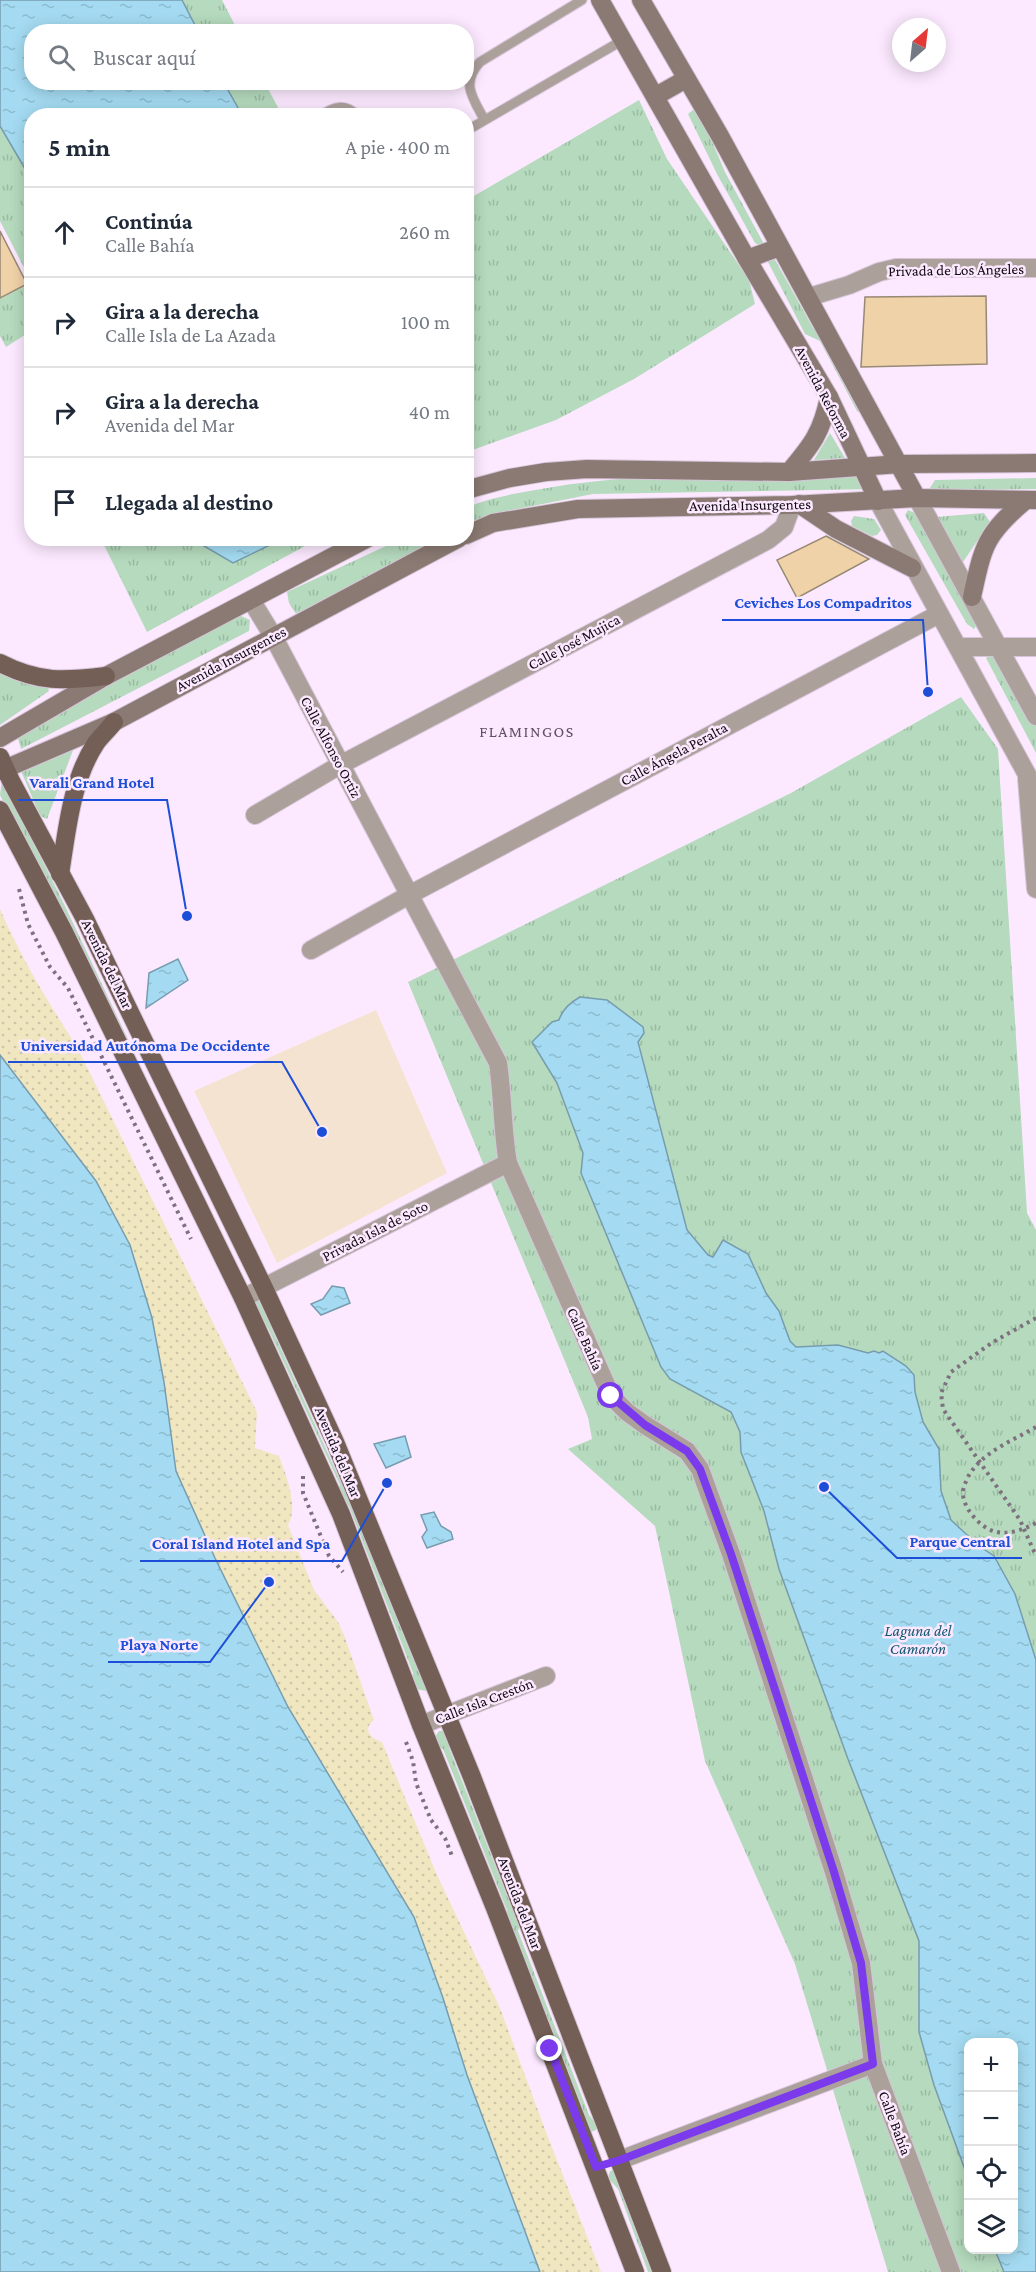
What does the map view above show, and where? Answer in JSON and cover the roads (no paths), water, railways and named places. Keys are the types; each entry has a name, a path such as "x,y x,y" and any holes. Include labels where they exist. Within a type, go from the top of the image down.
{"main road":[{"name":"Avenida Reforma","path":"600,0 747,259 829,397 878,501"},
{"path":"641,0 720,136 917,498"},
{"path":"656,96 686,79"},
{"path":"747,259 780,247"},
{"path":"789,472 818,435 824,423 829,397"},
{"path":"474,488 510,478 546,472 587,469 789,472 900,464 1036,464"},
{"name":"Avenida Insurgentes","path":"474,531 493,523 578,509 796,504 917,498 1031,500"},
{"path":"972,597 980,559 987,540 1001,522 1031,500"},
{"path":"796,504 836,529 912,568"},
{"path":"0,738 106,676 353,546"},
{"name":"Avenida Insurgentes","path":"2,766 114,722 444,546"},
{"path":"0,663 27,675 49,680 106,676"},
{"path":"60,874 69,818 78,785 96,743 114,722"},
{"name":"Avenida del Mar","path":"2,766 122,994 264,1288 335,1442 380,1549 480,1799 608,2164 635,2272"},
{"name":"Avenida del Mar","path":"0,810 64,932 243,1298 341,1514 421,1725 608,2164 662,2272"}],"street":[{"name":"Privada de Los Ángeles","path":"809,297 896,268 1036,268"},
{"path":"917,498 1036,716"},
{"name":"Avenida Reforma","path":"878,501 912,568 958,647 1036,791"},
{"name":"Calle José Mujica","path":"255,816 340,765 768,540 784,527 796,504"},
{"name":"Calle Alfonso Ortiz","path":"251,600 273,636 409,895"},
{"name":"Calle Ángela Peralta","path":"311,950 409,895 939,614"},
{"path":"958,647 998,645 1036,647"},
{"path":"1027,774 1036,889"},
{"name":"Calle Bahía","path":"409,895 498,1063 502,1090 503,1136 508,1163 611,1396 645,1425 687,1451 700,1469 731,1554 861,1963 873,2064 951,2272"},
{"name":"Privada Isla de Soto","path":"243,1298 508,1163"},
{"name":"Calle Isla Crestón","path":"421,1725 546,1676"},
{"path":"608,2164 873,2064"}],"lane":[{"path":"474,69 480,62 582,0"},
{"path":"474,126 623,40"},
{"path":"470,90 484,119"},
{"path":"334,108 338,106 349,108"}],"water":[{"path":"0,0 182,0 194,24 24,24 24,90 228,90 238,108 24,108 24,167 0,126"},
{"path":"204,546 268,546 233,563"},
{"path":"178,959 188,980 146,1008 149,973"},
{"name":"Laguna del Camarón","path":"580,997 607,1000 643,1027 644,1033 638,1042 687,1230 708,1255 713,1257 723,1240 748,1254 766,1293 779,1311 790,1341 796,1347 838,1345 868,1353 883,1351 906,1366 914,1375 915,1392 923,1422 939,1449 941,1491 951,1520 979,1546 994,1556 1015,1594 1036,1660 1036,2272 1004,2272 997,2254 1018,2254 1018,2038 964,2038 964,2167 934,2085 919,2032 919,1941 848,1759 779,1569 764,1511 741,1452 740,1432 731,1412 670,1379 661,1367 581,1173 583,1153 557,1083 532,1042 552,1022 559,1020 573,1001"},
{"path":"0,1055 96,1181 130,1245 152,1318 164,1382 176,1471 215,1558 288,1707 414,1917 467,2075 540,2272 0,2272"},
{"path":"332,1286 344,1288 350,1303 321,1315 311,1304 323,1299"},
{"path":"405,1436 411,1457 386,1468 374,1444"},
{"path":"434,1512 441,1526 451,1532 453,1539 427,1548 422,1537 427,1530 421,1515"}],"place":[{"name":"Ceviches Los Compadritos","path":"928,692"},
{"name":"Varali Grand Hotel","path":"187,916"},
{"name":"Universidad Autónoma De Occidente","path":"322,1132"},
{"name":"Coral Island Hotel and Spa","path":"387,1483"},
{"name":"Parque Central","path":"824,1487"},
{"name":"Playa Norte","path":"269,1582"}],"district":[{"name":"FLAMINGOS","path":"527,731"}]}
